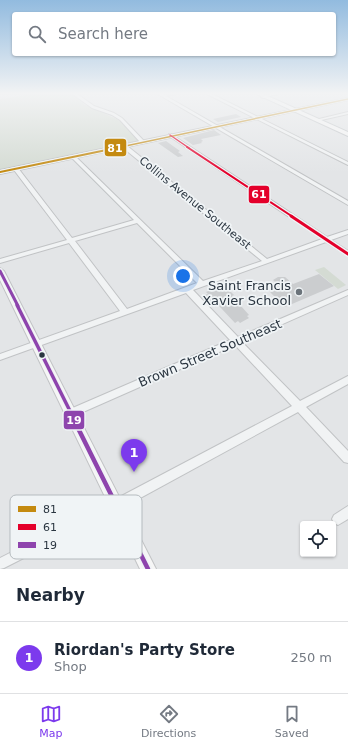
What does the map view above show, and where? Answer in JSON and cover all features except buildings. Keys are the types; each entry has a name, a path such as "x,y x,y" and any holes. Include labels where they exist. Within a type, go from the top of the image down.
{"main road":[{"path":"0,172 246,120"},
{"path":"317,120 348,134"},
{"path":"1,276 37,343 111,495"},
{"path":"142,557 148,569"}],"street":[{"path":"122,120 142,142"},
{"path":"203,120 348,202"},
{"path":"257,120 348,164"},
{"path":"170,136 348,254"},
{"name":"Collins Avenue Southeast","path":"124,146 266,261"},
{"path":"72,156 202,284"},
{"path":"16,169 125,312"},
{"path":"0,261 138,221"},
{"path":"0,357 348,232"},
{"path":"187,289 348,458"},
{"name":"Brown Street Southeast","path":"71,412 348,292"},
{"path":"134,495 348,380"},
{"path":"338,519 348,512"},
{"path":"0,564 10,559"}],"shaded area":[{"path":"0,120 118,120 142,141 0,171"},
{"path":"324,267 346,285 338,289 315,270"}],"transit line":[{"name":"81","path":"0,172 250,120"},
{"name":"61","path":"170,135 348,254"},
{"name":"19","path":"0,271 111,495"},
{"name":"19","path":"142,557 148,569"}],"place":[{"name":"Saint Francis Xavier School","path":"299,292"},
{"name":"Riordan's Party Store","path":"134,472"}]}
